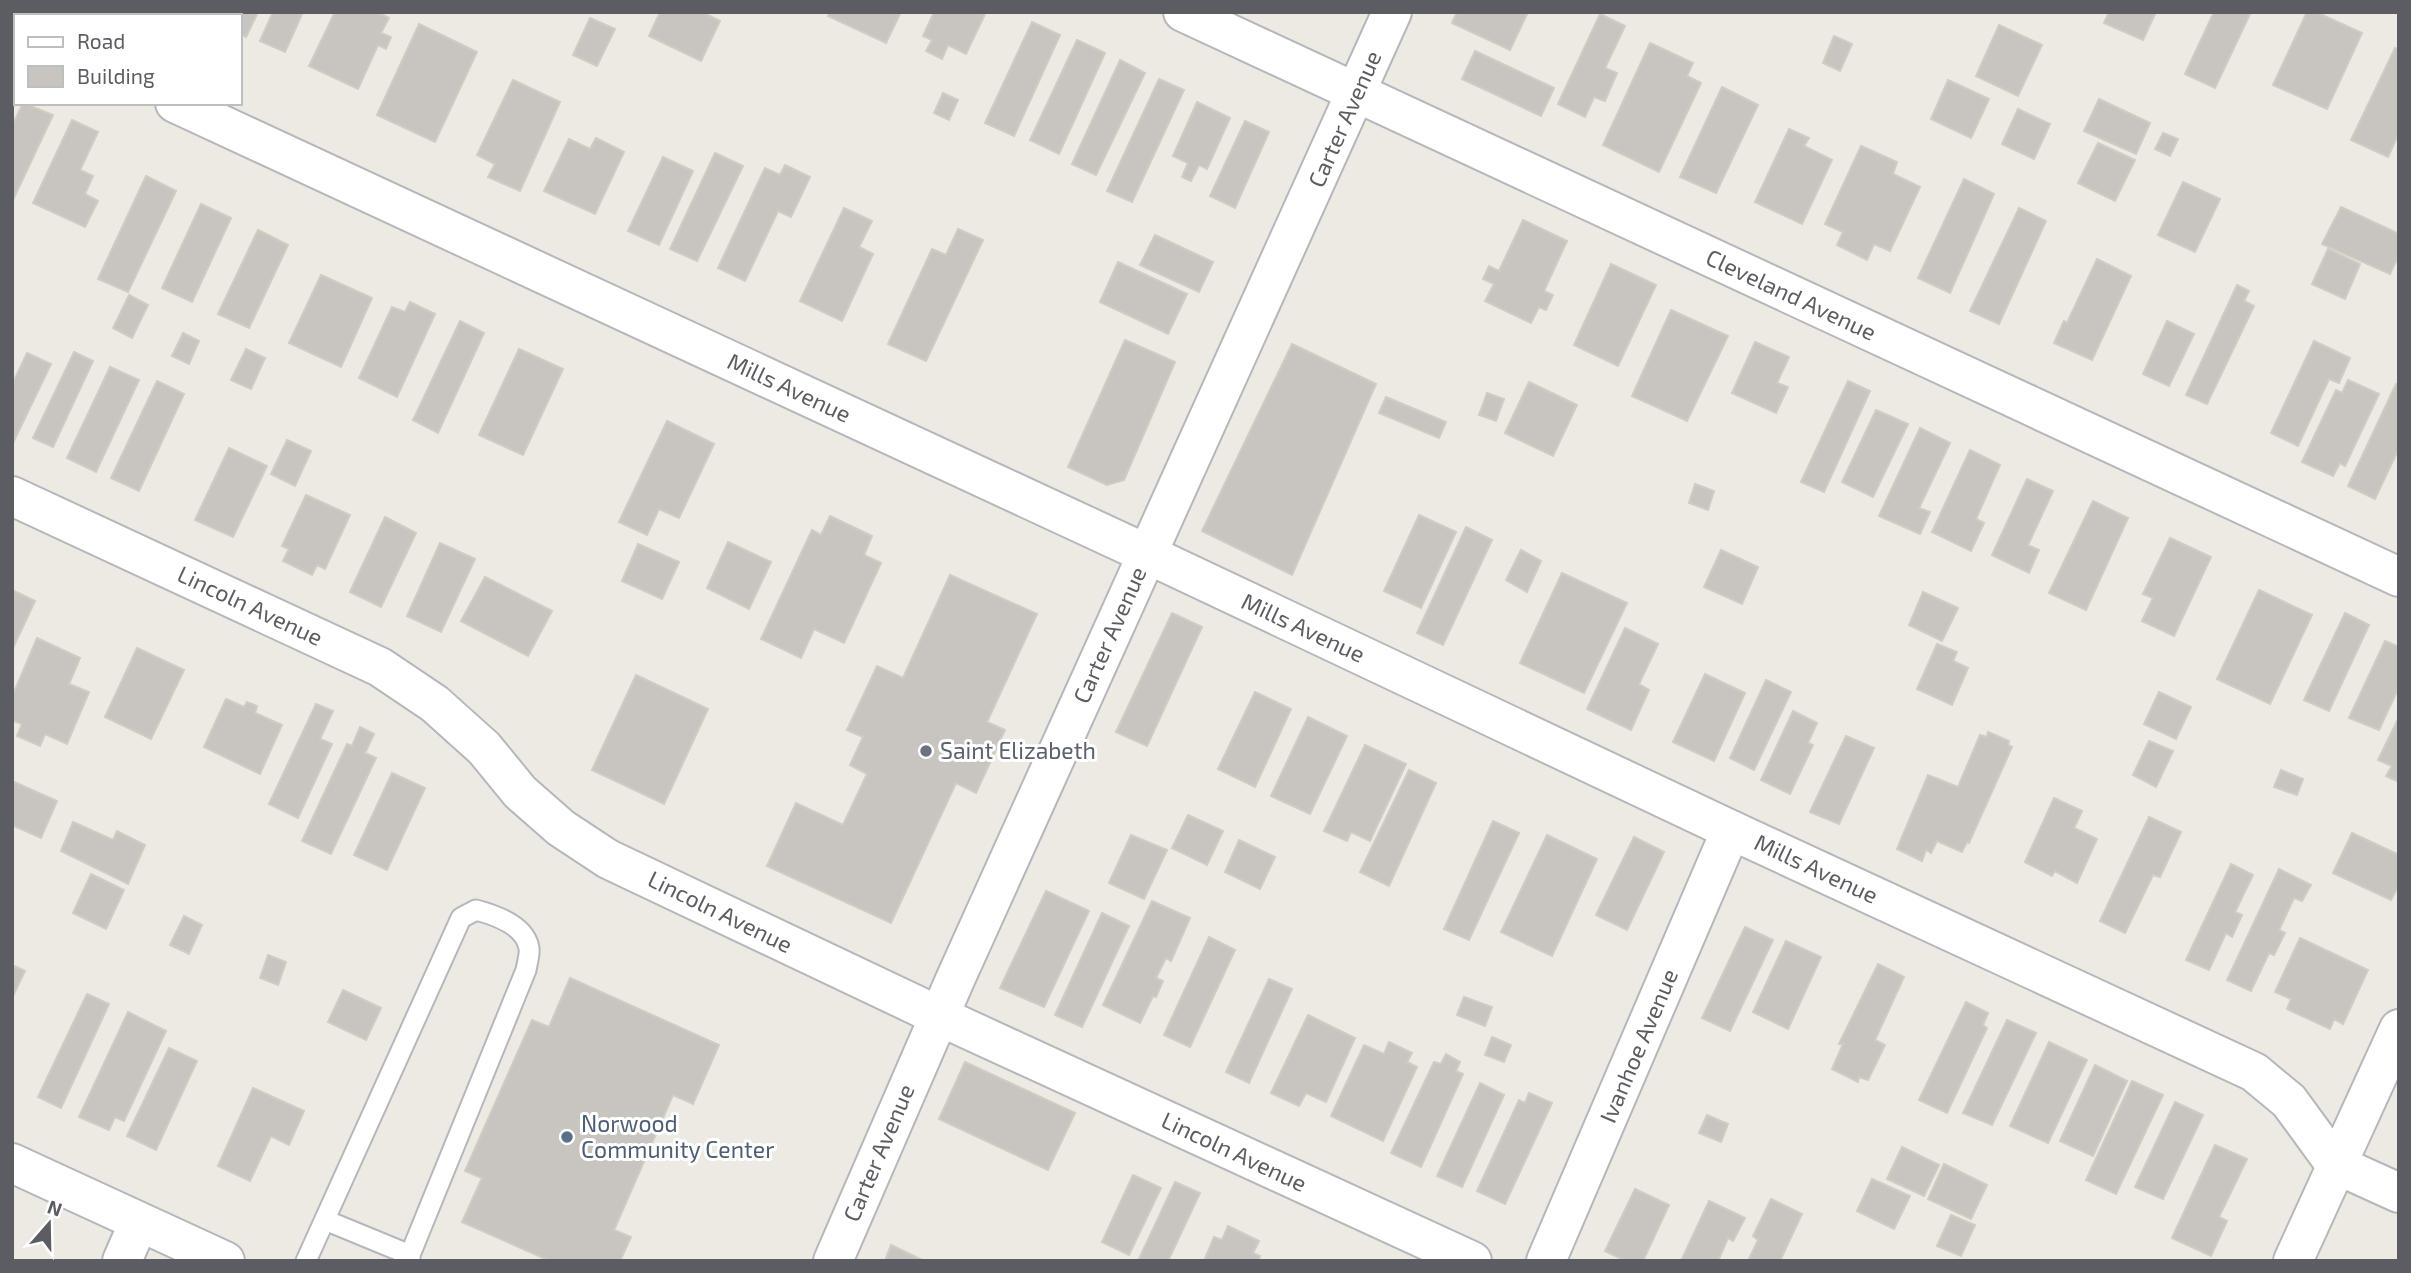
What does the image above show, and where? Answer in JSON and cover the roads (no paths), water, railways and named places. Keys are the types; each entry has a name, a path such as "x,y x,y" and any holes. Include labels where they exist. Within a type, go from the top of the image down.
{"street":[{"name":"Cleveland Avenue","path":"1183,12 2399,577"},
{"name":"Carter Avenue","path":"833,1261 939,1016 1392,12"},
{"name":"Mills Avenue","path":"179,105 2254,1072 2289,1101 2335,1164 2399,1193"},
{"name":"Lincoln Avenue","path":"12,496 380,667 435,705 484,748 520,792 561,828 608,859 939,1016 1472,1261"},
{"name":"Ivanhoe Avenue","path":"1546,1261 1731,830"},
{"path":"2293,1261 2335,1164 2399,1029"},
{"path":"12,1163 225,1261"},
{"path":"122,1261 139,1222"}],"lane":[{"path":"306,1261 324,1220 461,918 477,910 499,916 517,929 529,947 526,970 410,1258 324,1220"}],"place":[{"name":"Saint Elizabeth","path":"926,751"},
{"name":"Norwood Community Center","path":"567,1137"}]}
